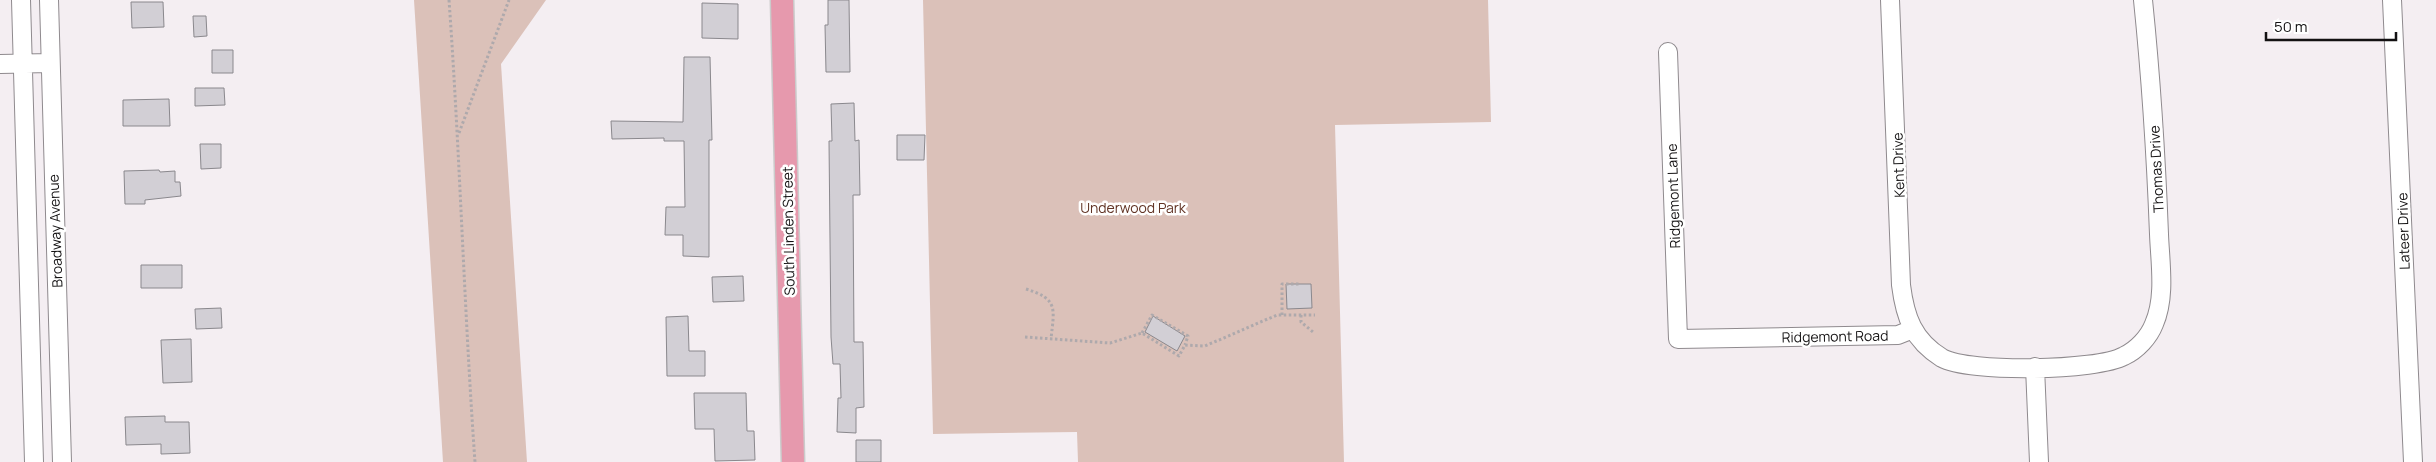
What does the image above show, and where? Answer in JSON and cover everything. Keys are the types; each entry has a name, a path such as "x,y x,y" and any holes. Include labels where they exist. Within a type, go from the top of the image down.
{"main road":[{"name":"South Linden Street","path":"782,0 793,462"}],"street":[{"name":"Broadway Avenue","path":"21,0 34,462"},
{"name":"Broadway Avenue","path":"49,0 62,462"},
{"name":"Kent Drive","path":"1890,0 1901,285 1905,313 1913,329"},
{"name":"Thomas Drive","path":"2035,367 2066,367 2110,362 2124,357 2135,349 2147,336 2156,318 2161,296 2157,173 2143,0"},
{"name":"Lateer Drive","path":"2392,0 2412,462"},
{"name":"Ridgemont Lane","path":"1668,52 1678,339"},
{"path":"0,64 50,63"},
{"path":"1913,329 1926,345 1942,358 1958,364 1975,367 2035,367 2039,462"},
{"name":"Ridgemont Road","path":"1678,339 1898,335 1913,329"}],"path":[{"path":"449,0 459,134 468,370 475,462"},
{"path":"459,134 509,0"},
{"path":"1282,315 1282,284 1299,284"},
{"path":"1026,289 1052,301 1054,309 1051,339"},
{"path":"1025,337 1110,343 1142,333 1152,315 1188,336 1179,356 1142,333"},
{"path":"1185,345 1205,346 1277,315 1315,315"},
{"path":"1300,315 1301,322 1313,332"}],"green space":[{"path":"414,0 546,0 501,64 527,462 443,462"},
{"name":"Underwood Park","path":"923,0 1488,0 1491,122 1335,125 1344,462 1078,462 1077,432 933,434"}],"building":[{"path":"828,0 849,0 850,72 826,72 825,25 828,25"},
{"path":"131,2 163,2 164,27 132,28"},
{"path":"702,3 738,4 738,39 702,38"},
{"path":"193,16 206,16 207,36 194,37"},
{"path":"212,50 233,50 233,73 212,73"},
{"path":"684,57 710,57 712,140 709,140 709,257 683,256 683,235 665,235 666,207 685,207 684,141 664,141 664,138 612,139 611,121 683,122"},
{"path":"195,88 224,88 225,105 195,106"},
{"path":"169,99 170,126 123,126 123,100"},
{"path":"854,103 855,141 859,140 860,195 853,195 854,342 863,342 864,407 856,408 856,433 837,432 838,398 841,398 840,364 833,364 831,337 829,141 832,141 831,104"},
{"path":"897,135 925,135 924,160 897,160"},
{"path":"200,144 221,144 221,168 201,169"},
{"path":"159,170 160,172 175,171 175,182 180,182 181,196 145,200 145,204 125,204 124,171"},
{"path":"141,265 182,265 182,288 141,288"},
{"path":"743,276 744,301 713,302 712,277"},
{"path":"1286,284 1311,284 1312,308 1287,309"},
{"path":"221,308 222,328 196,329 195,309"},
{"path":"688,316 689,351 705,351 705,376 667,376 666,317"},
{"path":"1153,316 1185,336 1177,351 1145,332"},
{"path":"191,339 192,382 163,383 161,340"},
{"path":"694,393 746,393 747,431 754,431 755,460 715,461 714,429 695,429"},
{"path":"165,416 165,422 189,422 190,453 161,454 161,444 126,445 125,417"},
{"path":"856,440 881,440 881,462 856,462"}]}
